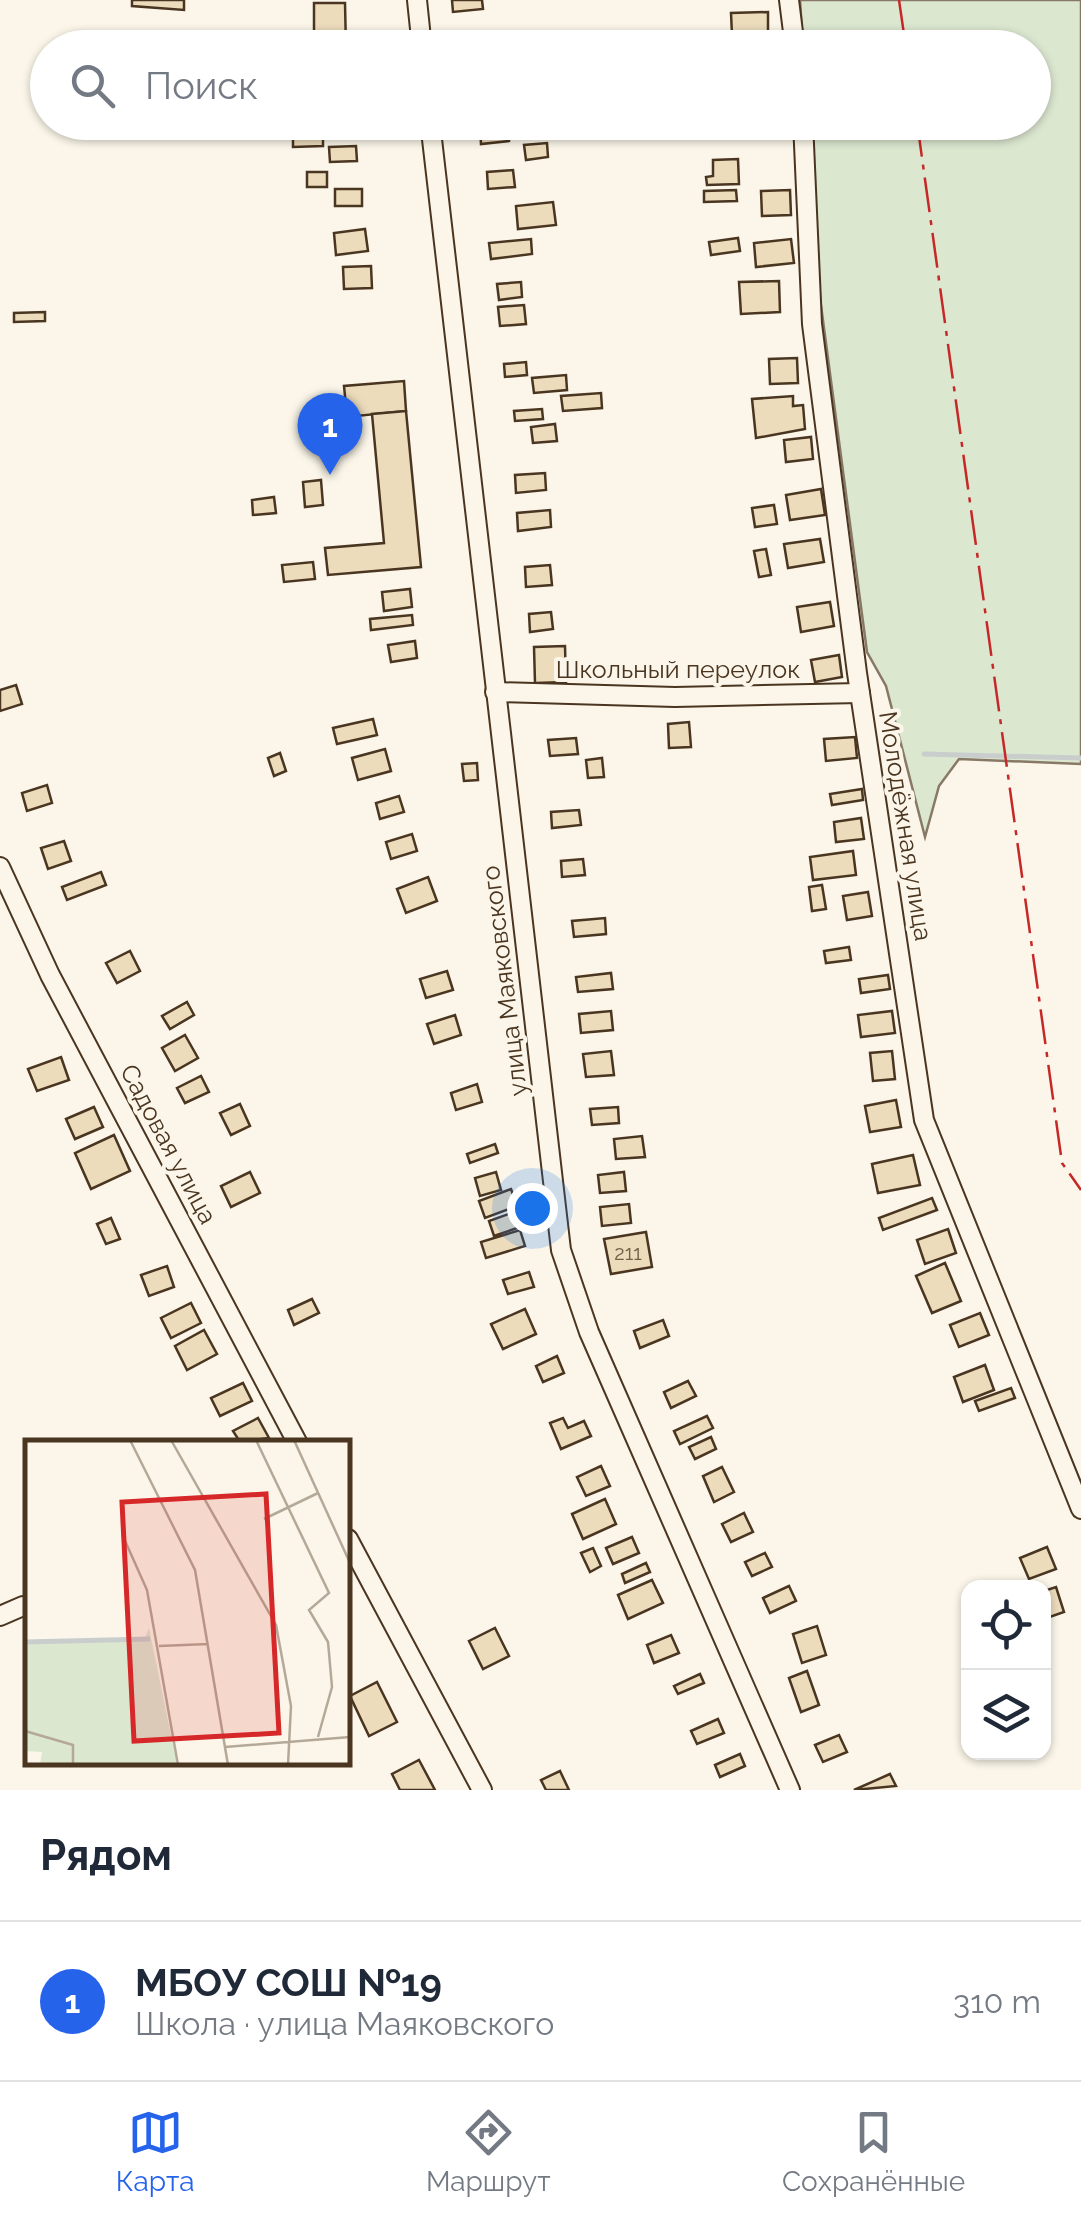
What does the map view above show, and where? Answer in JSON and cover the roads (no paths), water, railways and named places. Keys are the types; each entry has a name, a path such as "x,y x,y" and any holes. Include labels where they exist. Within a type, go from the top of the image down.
{"street":[{"path":"417,0 420,30"},
{"path":"789,0 793,30"},
{"name":"улица Маяковского","path":"432,140 561,1250 589,1332 790,1790"},
{"name":"Молодёжная улица","path":"804,140 812,324 860,693 924,1120 1081,1509"},
{"name":"Школьный переулок","path":"495,692 675,697 860,693"},
{"name":"Садовая улица","path":"0,867 50,975 296,1440"},
{"path":"350,1543 482,1790"},
{"path":"0,1616 23,1606"}],"waterway":[{"path":"924,754 1081,758"}],"place":[{"name":"МБОУ СОШ №19","path":"330,475"}]}
